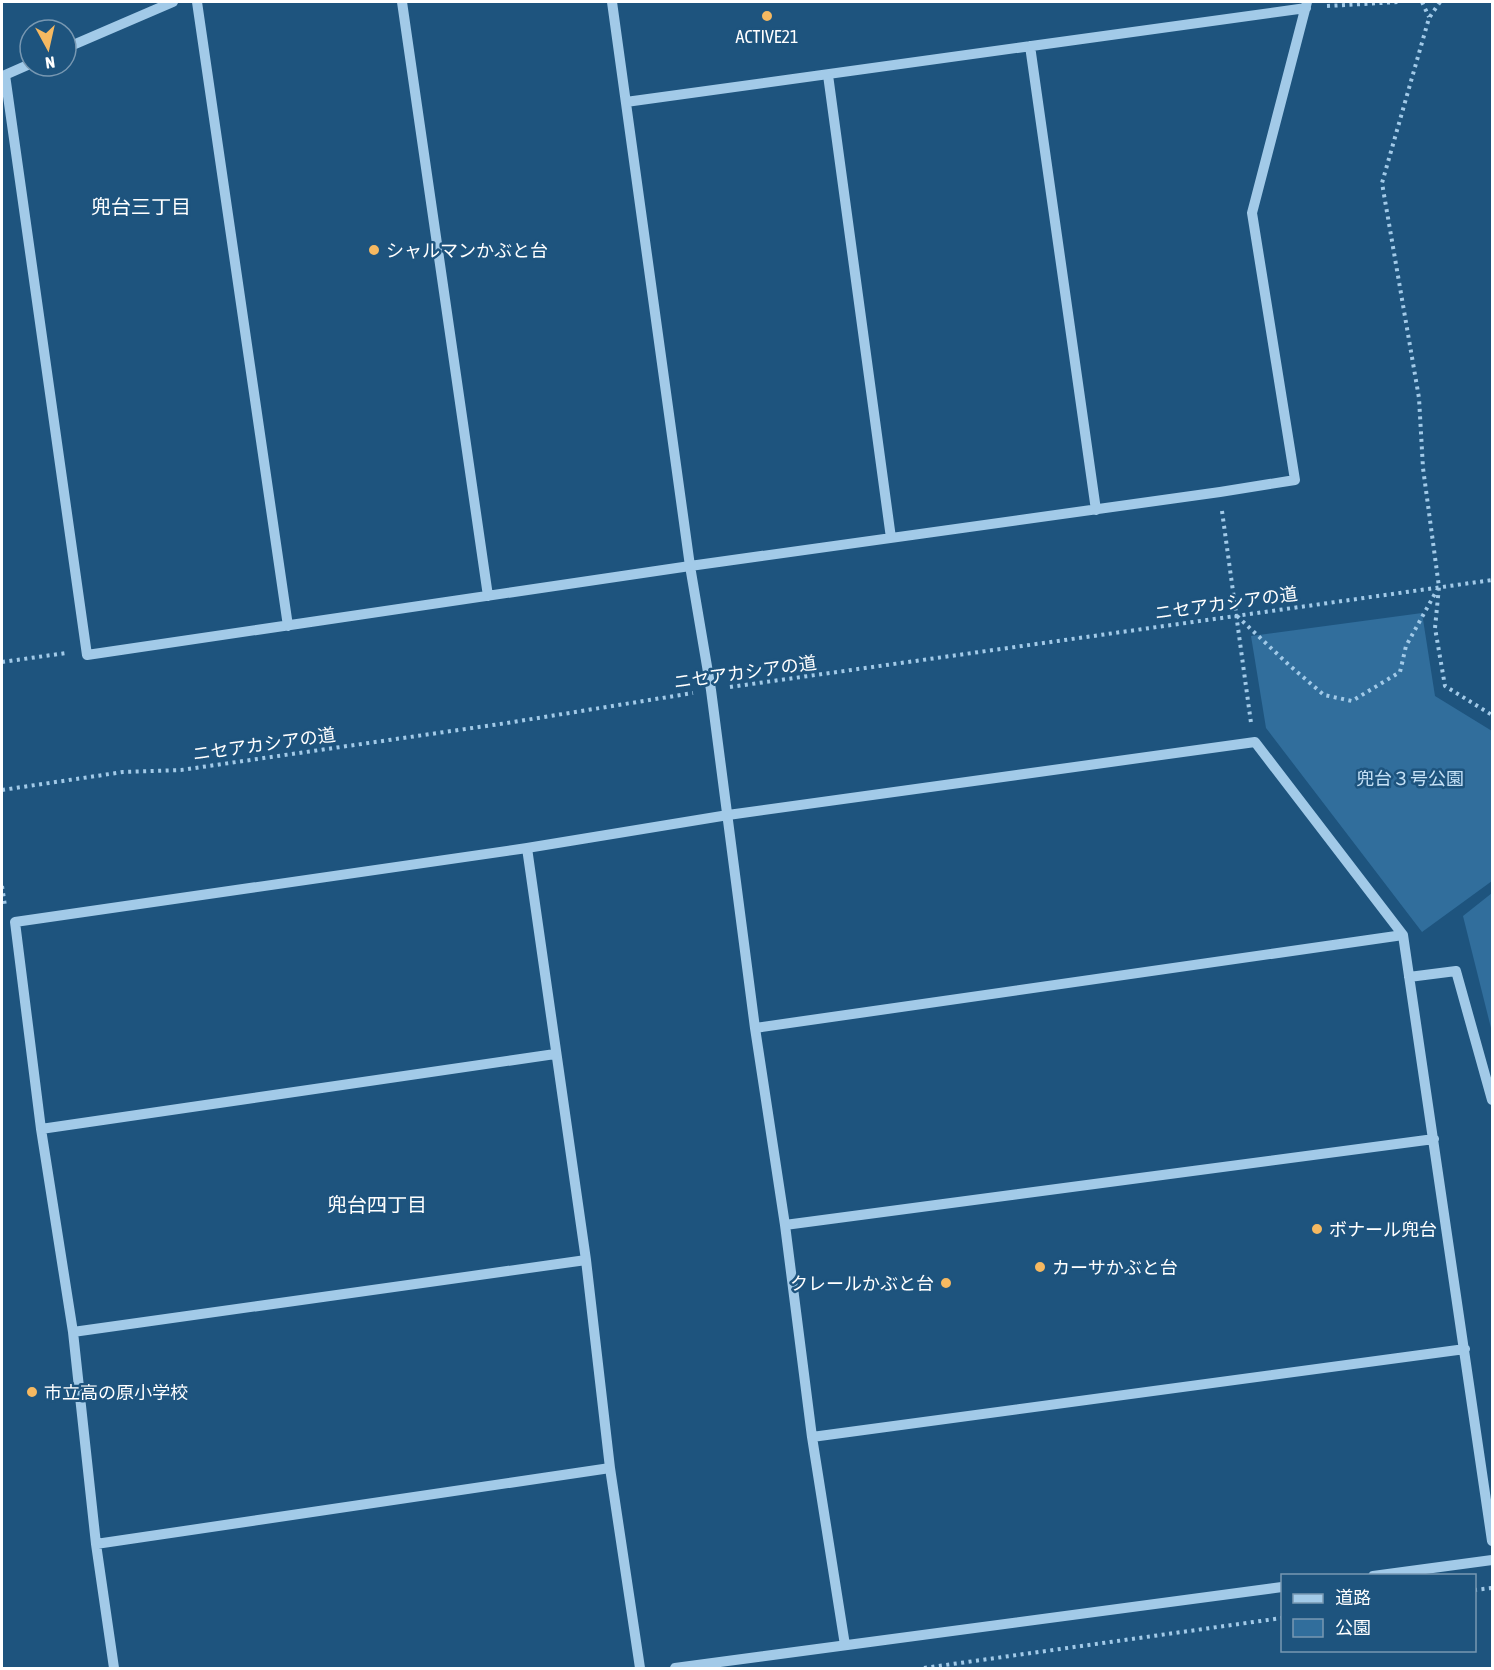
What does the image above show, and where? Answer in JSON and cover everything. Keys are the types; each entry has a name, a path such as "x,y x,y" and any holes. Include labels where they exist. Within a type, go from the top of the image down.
{"street":[{"path":"78,43 173,2"},
{"path":"197,2 288,626"},
{"path":"402,2 488,596"},
{"path":"612,2 690,566 711,690 812,1437 845,1646"},
{"path":"18,69 5,75 87,654 1294,480 1252,213 1307,5 626,102"},
{"path":"1030,46 1096,510"},
{"path":"828,75 891,538"},
{"path":"114,1668 96,1544 73,1332 41,1129 15,922 527,848 728,815 1255,742 1403,935 1492,1541"},
{"path":"527,848 586,1260 610,1468 640,1668"},
{"path":"755,1028 1403,935"},
{"path":"1409,977 1456,971 1492,1100"},
{"path":"41,1129 555,1054"},
{"path":"785,1225 1434,1139"},
{"path":"73,1332 586,1260"},
{"path":"812,1437 1465,1348"},
{"path":"96,1544 610,1468"},
{"path":"1380,1574 1492,1560"},
{"path":"675,1668 1281,1587"}],"path":[{"path":"1307,5 1398,2"},
{"path":"1422,2 1429,18"},
{"path":"1440,2 1429,18 1382,183 1419,398 1423,468 1439,587 1435,628 1445,687 1492,715"},
{"path":"1220,492 1255,742"},
{"name":"ニセアカシアの道","path":"2,790 123,772 181,770 507,723 711,690 1492,580"},
{"path":"1237,615 1324,695 1352,701 1400,672 1406,646 1439,587"},
{"path":"2,662 70,652 87,654"},
{"path":"1476,1590 1492,1588"},
{"path":"924,1668 1281,1617"}],"green space":[{"name":"兜台３号公園","path":"1422,613 1435,696 1492,731 1492,881 1422,932 1266,728 1251,636"},
{"path":"1492,893 1492,1032 1463,916"}],"place":[{"name":"ACTIVE21","path":"767,16"},
{"name":"シャルマンかぶと台","path":"374,250"},
{"name":"ボナール兜台","path":"1317,1229"},
{"name":"カーサかぶと台","path":"1040,1267"},
{"name":"クレールかぶと台","path":"946,1283"},
{"name":"市立高の原小学校","path":"32,1392"}],"district":[{"name":"兜台三丁目","path":"141,206"},
{"name":"兜台四丁目","path":"377,1204"}]}
